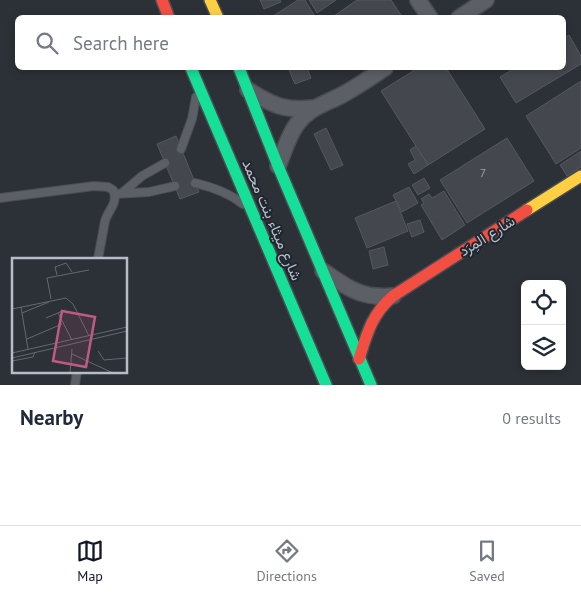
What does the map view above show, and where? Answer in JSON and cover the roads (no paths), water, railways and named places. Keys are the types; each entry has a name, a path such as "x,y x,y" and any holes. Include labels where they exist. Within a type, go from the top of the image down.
{"main road":[{"path":"162,0 169,15"},
{"path":"210,0 217,15"},
{"name":"شارع ميثاء بنت محمد","path":"192,70 326,385"},
{"name":"شارع ميثاء بنت محمد","path":"240,70 370,385"},
{"name":"شارع المِرَد","path":"359,359 369,325 383,303 581,176"}],"street":[{"path":"418,0 428,15"},
{"path":"464,15 486,0"},
{"path":"278,166 290,135 304,116 313,108 341,96 382,70"},
{"path":"248,90 278,106 290,109 313,108"},
{"path":"322,271 362,294 393,296"}],"lane":[{"path":"181,149 192,119 198,83"},
{"path":"98,258 106,216 119,194 142,176 165,163"},
{"path":"195,183 224,192 238,200 252,212"},
{"path":"0,198 85,187 108,187 119,194 149,192 175,186"},
{"path":"75,385 77,372"}]}
